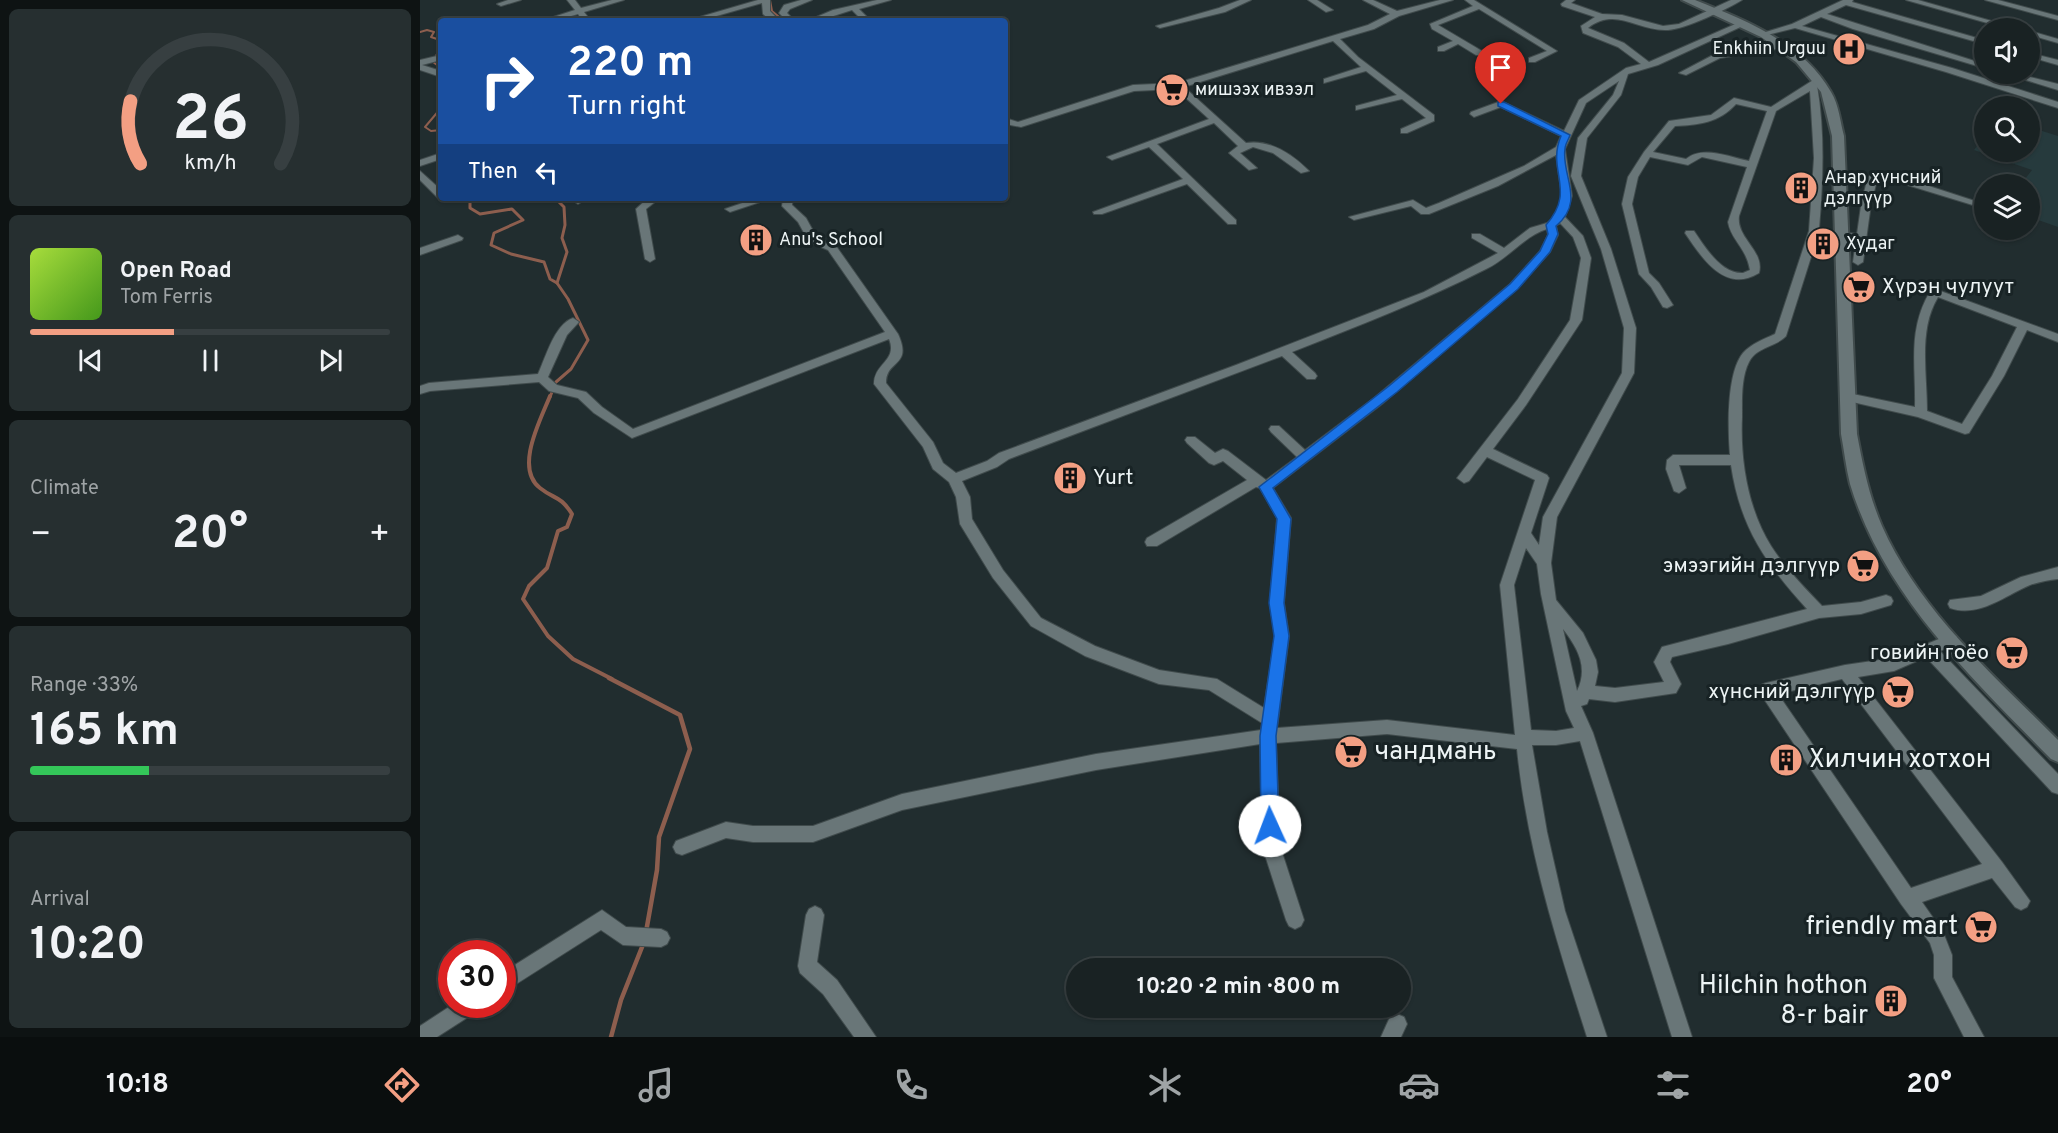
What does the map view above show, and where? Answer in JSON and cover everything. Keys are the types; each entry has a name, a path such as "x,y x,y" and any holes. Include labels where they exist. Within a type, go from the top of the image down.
{"main road":[{"path":"1692,1 1763,34 1780,46 1809,69 1833,111 1838,136 1843,234 1850,448 1863,502 1888,555 1904,580 1951,640 2058,753"}],"street":[{"path":"501,4 518,0"},
{"path":"572,0 584,18"},
{"path":"555,18 620,0"},
{"path":"701,18 766,0 766,12 773,18"},
{"path":"788,18 783,13 783,5 808,0"},
{"path":"821,18 887,0"},
{"path":"1160,26 1222,10 1247,0"},
{"path":"1312,0 1329,10"},
{"path":"1367,0 1396,14"},
{"path":"1008,122 1018,125 1133,88 1178,86 1371,27 1396,14 1449,0"},
{"path":"1469,0 1477,7 1553,51 1532,60"},
{"path":"1571,0 1565,4 1602,17"},
{"path":"1647,65 1620,45 1586,31 1584,28 1587,24 1602,17 1615,15 1653,26 1671,28 1738,0"},
{"path":"1910,0 1976,18"},
{"path":"1989,0 2058,18"},
{"path":"1763,34 1795,26 1847,1 1974,39"},
{"path":"1477,7 1434,24 1435,27 1479,53"},
{"path":"854,8 864,18"},
{"path":"1821,14 1974,63"},
{"path":"1152,542 1261,483 1305,456 1378,401 1514,286 1545,252 1553,234 1555,222 1567,196 1560,149 1582,102 1624,74 1743,24"},
{"path":"1795,26 1949,70 2058,105"},
{"path":"2040,36 2058,42"},
{"path":"1335,38 1367,68 1431,117 1430,121 1404,131"},
{"path":"1441,49 1459,41"},
{"path":"1683,73 1718,56 1780,46"},
{"path":"423,64 438,58"},
{"path":"2040,58 2058,63"},
{"path":"423,64 438,72"},
{"path":"1327,81 1367,68"},
{"path":"1624,74 1617,95 1583,138 1576,176 1606,249 1630,328 1628,373 1550,517 1544,563 1549,600 1574,711 1585,734 1682,1037"},
{"path":"2040,82 2058,87"},
{"path":"1690,233 1707,258 1731,274 1741,278 1755,271 1749,249 1734,229 1733,221 1772,110 1816,83 1819,115 1819,170 1814,231 1780,336 1746,356 1741,370 1734,419 1736,460 1749,512 1762,542 1787,577 1819,612"},
{"path":"1178,86 1244,146"},
{"path":"1359,108 1402,96"},
{"path":"1667,305 1655,285 1644,274 1627,204 1633,177 1647,154 1672,123 1695,122 1723,115 1734,101 1772,110"},
{"path":"1474,114 1501,104 1566,135"},
{"path":"1112,158 1214,120"},
{"path":"1151,143 1232,222"},
{"path":"1252,168 1234,153 1244,146 1261,144 1273,148 1304,171"},
{"path":"1354,217 1413,203 1425,212 1470,193 1480,192 1526,170 1560,149"},
{"path":"1647,154 1688,162 1696,155 1702,154 1752,165"},
{"path":"420,163 438,157"},
{"path":"420,174 438,193"},
{"path":"1858,262 1860,237 1871,179 1876,175 1892,177 1974,202"},
{"path":"1098,212 1189,180"},
{"path":"1841,199 1866,204"},
{"path":"646,201 641,210 650,259"},
{"path":"730,209 757,201"},
{"path":"787,202 802,220 813,240 832,248 892,334 898,347 897,355 880,375 880,384 929,445 938,466 954,479 963,497 965,520 998,574 1036,622 1090,651 1159,677 1212,684 1269,719"},
{"path":"954,479 992,464 1004,456 1284,351 1428,294 1495,261 1534,230 1555,222"},
{"path":"1464,478 1487,451 1576,320 1586,258 1578,236 1555,222"},
{"path":"1814,231 1860,237"},
{"path":"1476,236 1505,253"},
{"path":"420,252 458,238"},
{"path":"1921,413 1920,351 1924,312 1935,292 2058,338"},
{"path":"542,378 562,334 573,322"},
{"path":"1848,398 1921,413 1965,429 1998,376 2024,325"},
{"path":"420,390 429,387 542,378 553,388 582,395 598,410 632,434 892,334"},
{"path":"1284,351 1311,376"},
{"path":"1275,429 1305,456"},
{"path":"1191,440 1214,460 1223,454 1261,483 1284,519 1277,603 1282,636 1268,736 1271,846 1295,920"},
{"path":"1487,451 1542,478 1506,585 1524,740 1538,832 1556,911 1597,1037"},
{"path":"1679,488 1672,469 1673,460 1736,460"},
{"path":"1523,532 1544,563"},
{"path":"1955,604 1967,606 1987,602 2028,580 2058,573"},
{"path":"1549,600 1588,651 1592,670 1586,692 1574,711"},
{"path":"1586,692 1614,695 1671,688 1673,684 1662,662 1667,652 1728,638 1819,612 1862,608 1886,601"},
{"path":"1951,640 1894,664 1845,672 1766,690 1906,898 1937,938 1943,955 1943,978 1974,1037"},
{"path":"1929,650 2058,786"},
{"path":"1845,672 2021,901"},
{"path":"682,847 726,831 753,834 813,834 902,802 1096,762 1268,736 1387,727 1524,740 1585,734"},
{"path":"1906,898 1996,868"},
{"path":"815,915 807,966 830,987 866,1037"},
{"path":"516,975 602,919 623,936 652,938"},
{"path":"420,1037 449,1018"}],"shaded area":[{"path":"2040,130 2058,136 2058,227 2040,221 2040,174 2029,174 2032,170 2009,162 2040,162"}],"waterway":[{"path":"770,0 772,11 780,18"},
{"path":"420,32 427,30 434,32 431,37 437,39 438,52"},
{"path":"438,52 433,62 438,66"},
{"path":"438,112 425,127 431,131 438,130"},
{"path":"470,201 470,208 480,214 512,209 523,220 494,233 491,245 511,254 544,262 550,279 557,283"},
{"path":"557,283 567,252 562,238 565,225 564,207 558,201"},
{"path":"550,397 556,382 571,369 588,340 568,299 557,283"},
{"path":"550,396 532,443 529,468 540,488 561,501 572,514 567,527 558,531 547,568 529,586 523,599 548,636 573,659 612,679"},
{"path":"609,678 680,715 690,749 659,837 657,870 646,932"},
{"path":"611,1037 621,1000 644,942"}],"place":[{"name":"Enkhiin Urguu","path":"1849,49"},
{"name":"мишээх ивээл","path":"1172,90"},
{"name":"Анар хүнсний дэлгүүр","path":"1801,188"},
{"name":"Anu's School","path":"756,240"},
{"name":"Худаг","path":"1823,244"},
{"name":"Хүрэн чулуут","path":"1859,287"},
{"name":"Yurt","path":"1070,478"},
{"name":"эмээгийн дэлгүүр","path":"1863,566"},
{"name":"говийн гоёо","path":"2012,653"},
{"name":"хүнсний дэлгүүр","path":"1898,692"},
{"name":"чандмань","path":"1351,752"},
{"name":"Хилчин хотхон","path":"1786,760"},
{"name":"friendly mart","path":"1981,927"},
{"name":"Hilchin hothon 8-r bair","path":"1891,1001"}],"route":[{"path":"1270,826 1268,736 1282,636 1277,603 1281,531 1284,519 1266,487 1393,389 1514,286 1545,252 1553,234 1551,225 1560,218 1567,196 1560,149 1566,135 1501,104"}]}
